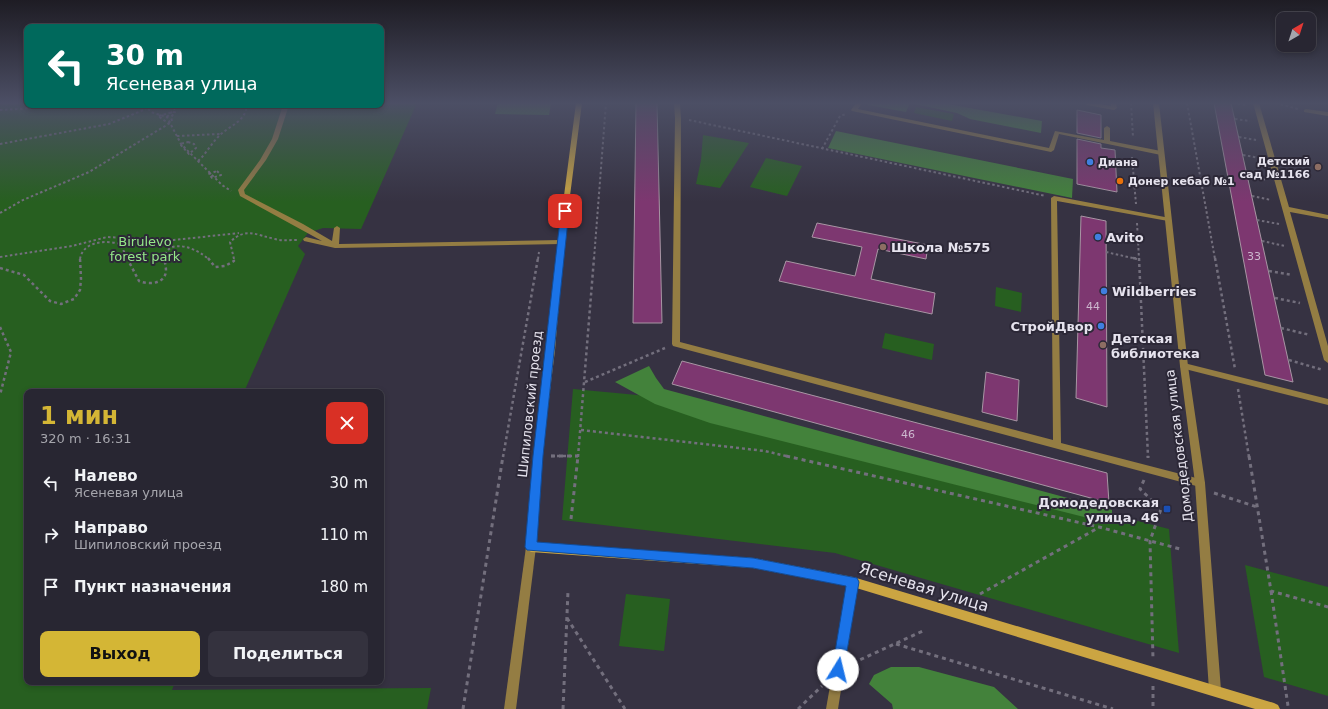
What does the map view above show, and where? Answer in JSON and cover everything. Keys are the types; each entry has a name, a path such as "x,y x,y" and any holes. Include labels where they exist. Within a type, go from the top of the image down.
{"main road":[{"name":"Шипиловский проезд","path":"531,547 538,456 551,350 561,242 575,136"},
{"name":"Ясеневая улица","path":"531,547 753,563 853,582 1274,709"}],"street":[{"path":"276,136 263,160 241,190 242,195 315,232 335,246"},
{"path":"678,136 676,344 1200,483"},
{"path":"982,136 1051,150 1056,136"},
{"path":"1077,136 1161,153"},
{"path":"1107,136 1107,142"},
{"name":"Домодедовская улица","path":"1159,136 1184,366 1200,483 1215,690"},
{"path":"1265,136 1328,360"},
{"path":"1057,445 1054,198 1168,219"},
{"path":"1285,206 1328,217"},
{"path":"335,246 337,228"},
{"path":"306,239 335,246 561,242"},
{"path":"1184,366 1328,402"},
{"name":"Шипиловский проезд","path":"510,709 531,547"},
{"path":"832,709 853,582"}],"path":[{"path":"0,144 43,136"},
{"path":"0,214 23,200 89,172 148,136"},
{"path":"177,136 181,144 211,174"},
{"path":"198,161 219,136"},
{"path":"571,519 581,430 604,136"},
{"path":"762,136 1054,198"},
{"path":"822,149 829,136"},
{"path":"1133,136 1134,144 1131,147 1137,214 1149,469 1140,489 1162,510 1150,541 1153,709"},
{"path":"1239,137 1267,142"},
{"path":"181,144 188,142 196,145 196,149 191,153"},
{"path":"1243,155 1272,160"},
{"path":"215,178 221,175 217,171 208,174 232,191 242,195"},
{"path":"1248,176 1278,182"},
{"path":"1252,196 1285,206"},
{"path":"1257,220 1290,226"},
{"path":"0,268 24,275 52,303 61,304 72,300 82,287 80,257 84,250 100,242 111,241 120,244 139,281 144,284 150,284 155,283 164,277 166,273 164,257 166,252 174,248 186,246 197,250 208,257 215,267 221,267 228,265 234,260 230,242 236,236 245,233"},
{"path":"0,257 72,246 107,237 174,240 254,233 275,240 306,239"},
{"path":"1262,241 1297,249"},
{"path":"464,709 502,462 541,243"},
{"path":"1106,252 1139,259"},
{"path":"1269,271 1305,278"},
{"path":"1275,298 1313,306"},
{"path":"0,326 11,352 0,395"},
{"path":"1281,328 1322,338"},
{"path":"585,382 676,344"},
{"path":"1288,360 1328,371"},
{"path":"581,430 765,451 1099,527 1180,549"},
{"path":"551,456 578,456"},
{"path":"980,594 1099,527"},
{"path":"563,709 568,591"},
{"path":"1271,591 1289,709"},
{"path":"567,617 625,709"},
{"path":"798,709 838,670 926,630"},
{"path":"896,644 1113,709"}],"green space":[{"name":"Birulevo forest park","path":"0,136 402,136 361,229 323,228 308,233 298,246 305,254 245,389 24,389 24,685 174,685 172,690 431,688 427,709 0,709"},
{"path":"703,136 749,143 720,188 696,184 701,160"},
{"path":"834,136 861,136 1073,179 1072,198 828,148"},
{"path":"766,158 802,166 787,196 750,187"},
{"path":"996,287 1022,293 1021,312 995,306"},
{"path":"885,333 934,344 932,360 882,348"},
{"path":"649,366 664,389 1112,510 1112,524 710,423 655,404 615,382"},
{"path":"573,389 648,396 1169,529 1179,653 835,553 562,520"},
{"path":"1245,565 1328,587 1328,696 1264,677"},
{"path":"626,594 670,599 664,651 619,646"},
{"path":"891,667 919,667 994,687 1018,709 893,709 892,704 869,684 874,675"}],"building":[{"path":"636,136 658,136 662,323 633,323"},
{"path":"1220,136 1238,136 1293,382 1265,375"},
{"path":"1077,139 1101,144 1101,148 1115,150 1117,192 1077,184"},
{"path":"1081,216 1106,221 1107,407 1076,398"},
{"path":"817,223 928,245 926,259 878,249 871,279 935,293 932,314 779,281 786,261 855,276 862,247 812,237"},
{"path":"682,361 1107,473 1109,503 672,384"},
{"path":"986,372 1019,380 1017,421 982,412"}],"place":[{"name":"Диана","path":"1090,162"},
{"name":"Детский сад №1166","path":"1318,167"},
{"name":"Донер кебаб №1","path":"1120,181"},
{"name":"Avito","path":"1098,237"},
{"name":"Школа №575","path":"883,247"},
{"name":"Wildberries","path":"1104,291"},
{"name":"СтройДвор","path":"1101,326"},
{"name":"Детская библиотека","path":"1103,345"},
{"name":"Домодедовская улица, 46","path":"1167,509"}],"route":[{"path":"565,211 551,350 538,456 531,547 753,563 853,582 838,670"}]}
